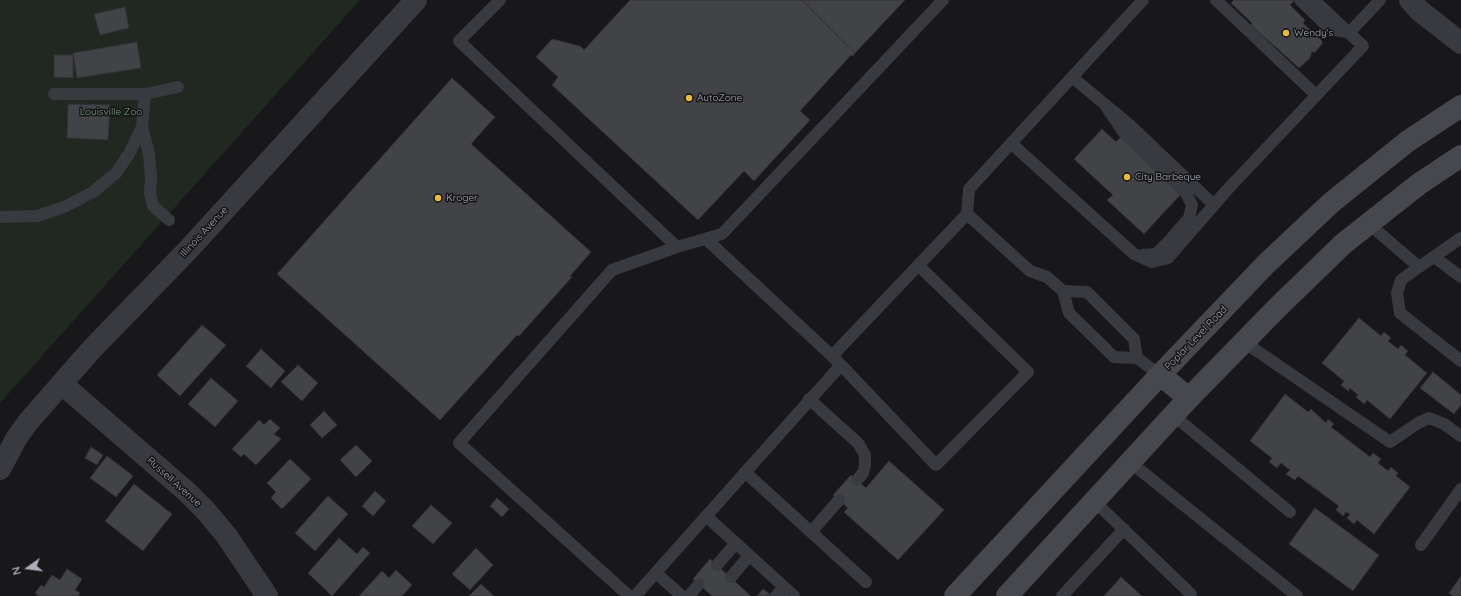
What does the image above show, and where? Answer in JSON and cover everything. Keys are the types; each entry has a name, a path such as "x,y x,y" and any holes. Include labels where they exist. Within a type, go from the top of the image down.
{"main road":[{"name":"Poplar Level Road","path":"955,596 1160,375 1266,264 1332,202 1408,141 1461,106"},
{"path":"1007,596 1189,398 1344,244 1419,184 1461,156"},
{"path":"1160,375 1189,398"}],"street":[{"name":"Illinois Avenue","path":"0,469 16,439 28,422 91,350 187,251 416,0"},
{"path":"1410,0 1420,11 1461,43"},
{"name":"Russell Avenue","path":"62,384 187,492 205,510 226,535 267,596"}],"lane":[{"path":"500,0 459,41 677,247"},
{"path":"629,596 459,443 612,270 677,247 722,234 943,0"},
{"path":"832,356 967,214 969,189 1143,0"},
{"path":"1216,0 1316,95"},
{"path":"1300,0 1330,28 1349,33"},
{"path":"1012,144 1134,254 1152,262 1168,258 1214,205 1363,46 1314,0"},
{"path":"1349,33 1380,0"},
{"path":"1072,77 1131,126 1214,205"},
{"path":"54,94 145,94 178,87"},
{"path":"145,94 142,127 149,154 151,178 150,193 154,206 169,220"},
{"path":"1105,105 1124,133 1186,193 1192,205 1189,218 1156,254 1134,254"},
{"path":"0,216 37,216 64,207 93,192 116,173 129,154 142,127"},
{"path":"967,214 1030,271 1047,277 1064,291 1087,292 1134,339 1137,358"},
{"path":"1369,224 1418,267"},
{"path":"1461,238 1401,280 1397,294 1400,313 1461,361"},
{"path":"706,239 832,356 936,465 1028,372 919,266"},
{"path":"1434,257 1461,277"},
{"path":"1064,291 1069,313 1114,357 1137,358 1160,375"},
{"path":"1244,342 1390,442 1418,423 1429,418 1444,424 1461,436"},
{"path":"635,596 841,365"},
{"path":"809,400 858,443 865,455 863,473 857,480"},
{"path":"1173,415 1290,512"},
{"path":"1130,462 1297,596"},
{"path":"745,472 866,582"},
{"path":"1421,545 1461,489"},
{"path":"811,532 839,500"},
{"path":"1094,501 1190,595"},
{"path":"706,516 794,596"},
{"path":"1062,596 1124,529"},
{"path":"717,565 736,543"},
{"path":"731,577 749,556"},
{"path":"656,573 682,596"},
{"path":"689,596 699,584"},
{"path":"776,596 784,586"}],"green space":[{"name":"Louisville Zoo","path":"0,0 360,0 0,403"}],"building":[{"name":"AutoZone","path":"630,0 802,0 855,53 853,56 851,55 800,111 810,120 754,181 744,171 698,220 552,85 558,77 536,57 552,39 580,46 584,50"},
{"path":"802,0 905,0 855,53"},
{"name":"Wendy's","path":"1234,0 1294,1 1290,5 1305,20 1303,23 1322,41 1322,44 1314,53 1312,51 1310,58 1299,68 1251,25 1252,23 1231,3"},
{"path":"125,7 129,28 100,35 94,14"},
{"path":"137,42 141,68 77,78 73,53"},
{"path":"54,55 73,55 73,78 54,77"},
{"name":"Kroger","path":"452,78 495,117 471,144 591,252 570,276 572,277 519,336 517,335 440,420 277,274"},
{"path":"68,104 110,105 108,140 67,138"},
{"name":"City Barbeque","path":"1102,129 1116,142 1121,137 1180,195 1144,234 1107,200 1113,195 1074,159"},
{"path":"1359,318 1381,336 1384,332 1391,338 1388,341 1398,349 1401,345 1408,351 1405,355 1427,373 1390,419 1367,400 1364,404 1356,397 1358,395 1350,388 1348,391 1341,385 1344,381 1322,363"},
{"path":"202,325 226,345 180,396 157,375"},
{"path":"261,349 285,371 271,388 246,366"},
{"path":"298,365 318,383 302,401 281,382"},
{"path":"1433,372 1461,395 1461,405 1454,414 1420,388"},
{"path":"211,378 238,401 215,427 188,404"},
{"path":"1285,394 1308,412 1311,409 1326,423 1328,419 1334,424 1331,427 1370,457 1373,453 1381,459 1378,463 1388,471 1391,467 1398,473 1396,476 1410,487 1374,534 1357,520 1354,524 1347,518 1350,514 1346,512 1343,516 1336,510 1339,506 1298,476 1295,480 1286,474 1290,470 1281,463 1277,468 1269,462 1272,458 1250,441"},
{"path":"324,411 337,425 322,438 310,425"},
{"path":"270,419 280,428 274,434 281,439 256,465 244,454 241,457 232,449 259,420 264,425"},
{"path":"356,445 372,461 356,477 340,460"},
{"path":"91,447 103,455 97,465 85,458"},
{"path":"107,456 133,476 116,497 90,478"},
{"path":"290,459 311,479 282,509 271,498 276,492 267,483"},
{"path":"889,461 944,510 898,560 844,512 848,508 833,495 851,475 866,488"},
{"path":"134,484 172,514 143,551 105,521"},
{"path":"375,491 386,501 373,516 362,506"},
{"path":"328,496 348,514 315,551 295,533"},
{"path":"497,498 509,509 502,517 490,506"},
{"path":"431,505 452,523 433,544 412,526"},
{"path":"1315,508 1379,555 1353,591 1289,544"},
{"path":"339,538 357,554 363,547 370,553 332,596 308,573"},
{"path":"476,548 493,565 470,590 452,574"},
{"path":"710,559 751,596 712,596 693,579"},
{"path":"67,569 82,579 75,590 80,593 78,596 39,596 35,593 41,585 44,587 52,575 60,580"},
{"path":"396,570 412,585 402,596 359,596 382,571 389,578"},
{"path":"1461,576 1461,596 1453,596 1449,593"},
{"path":"1121,577 1142,596 1104,596"},
{"path":"481,584 494,596 469,596"},
{"path":"763,589 771,595 757,596"}],"place":[{"name":"Wendy's","path":"1286,33"},
{"name":"AutoZone","path":"689,98"},
{"name":"City Barbeque","path":"1127,177"},
{"name":"Kroger","path":"438,198"}]}
